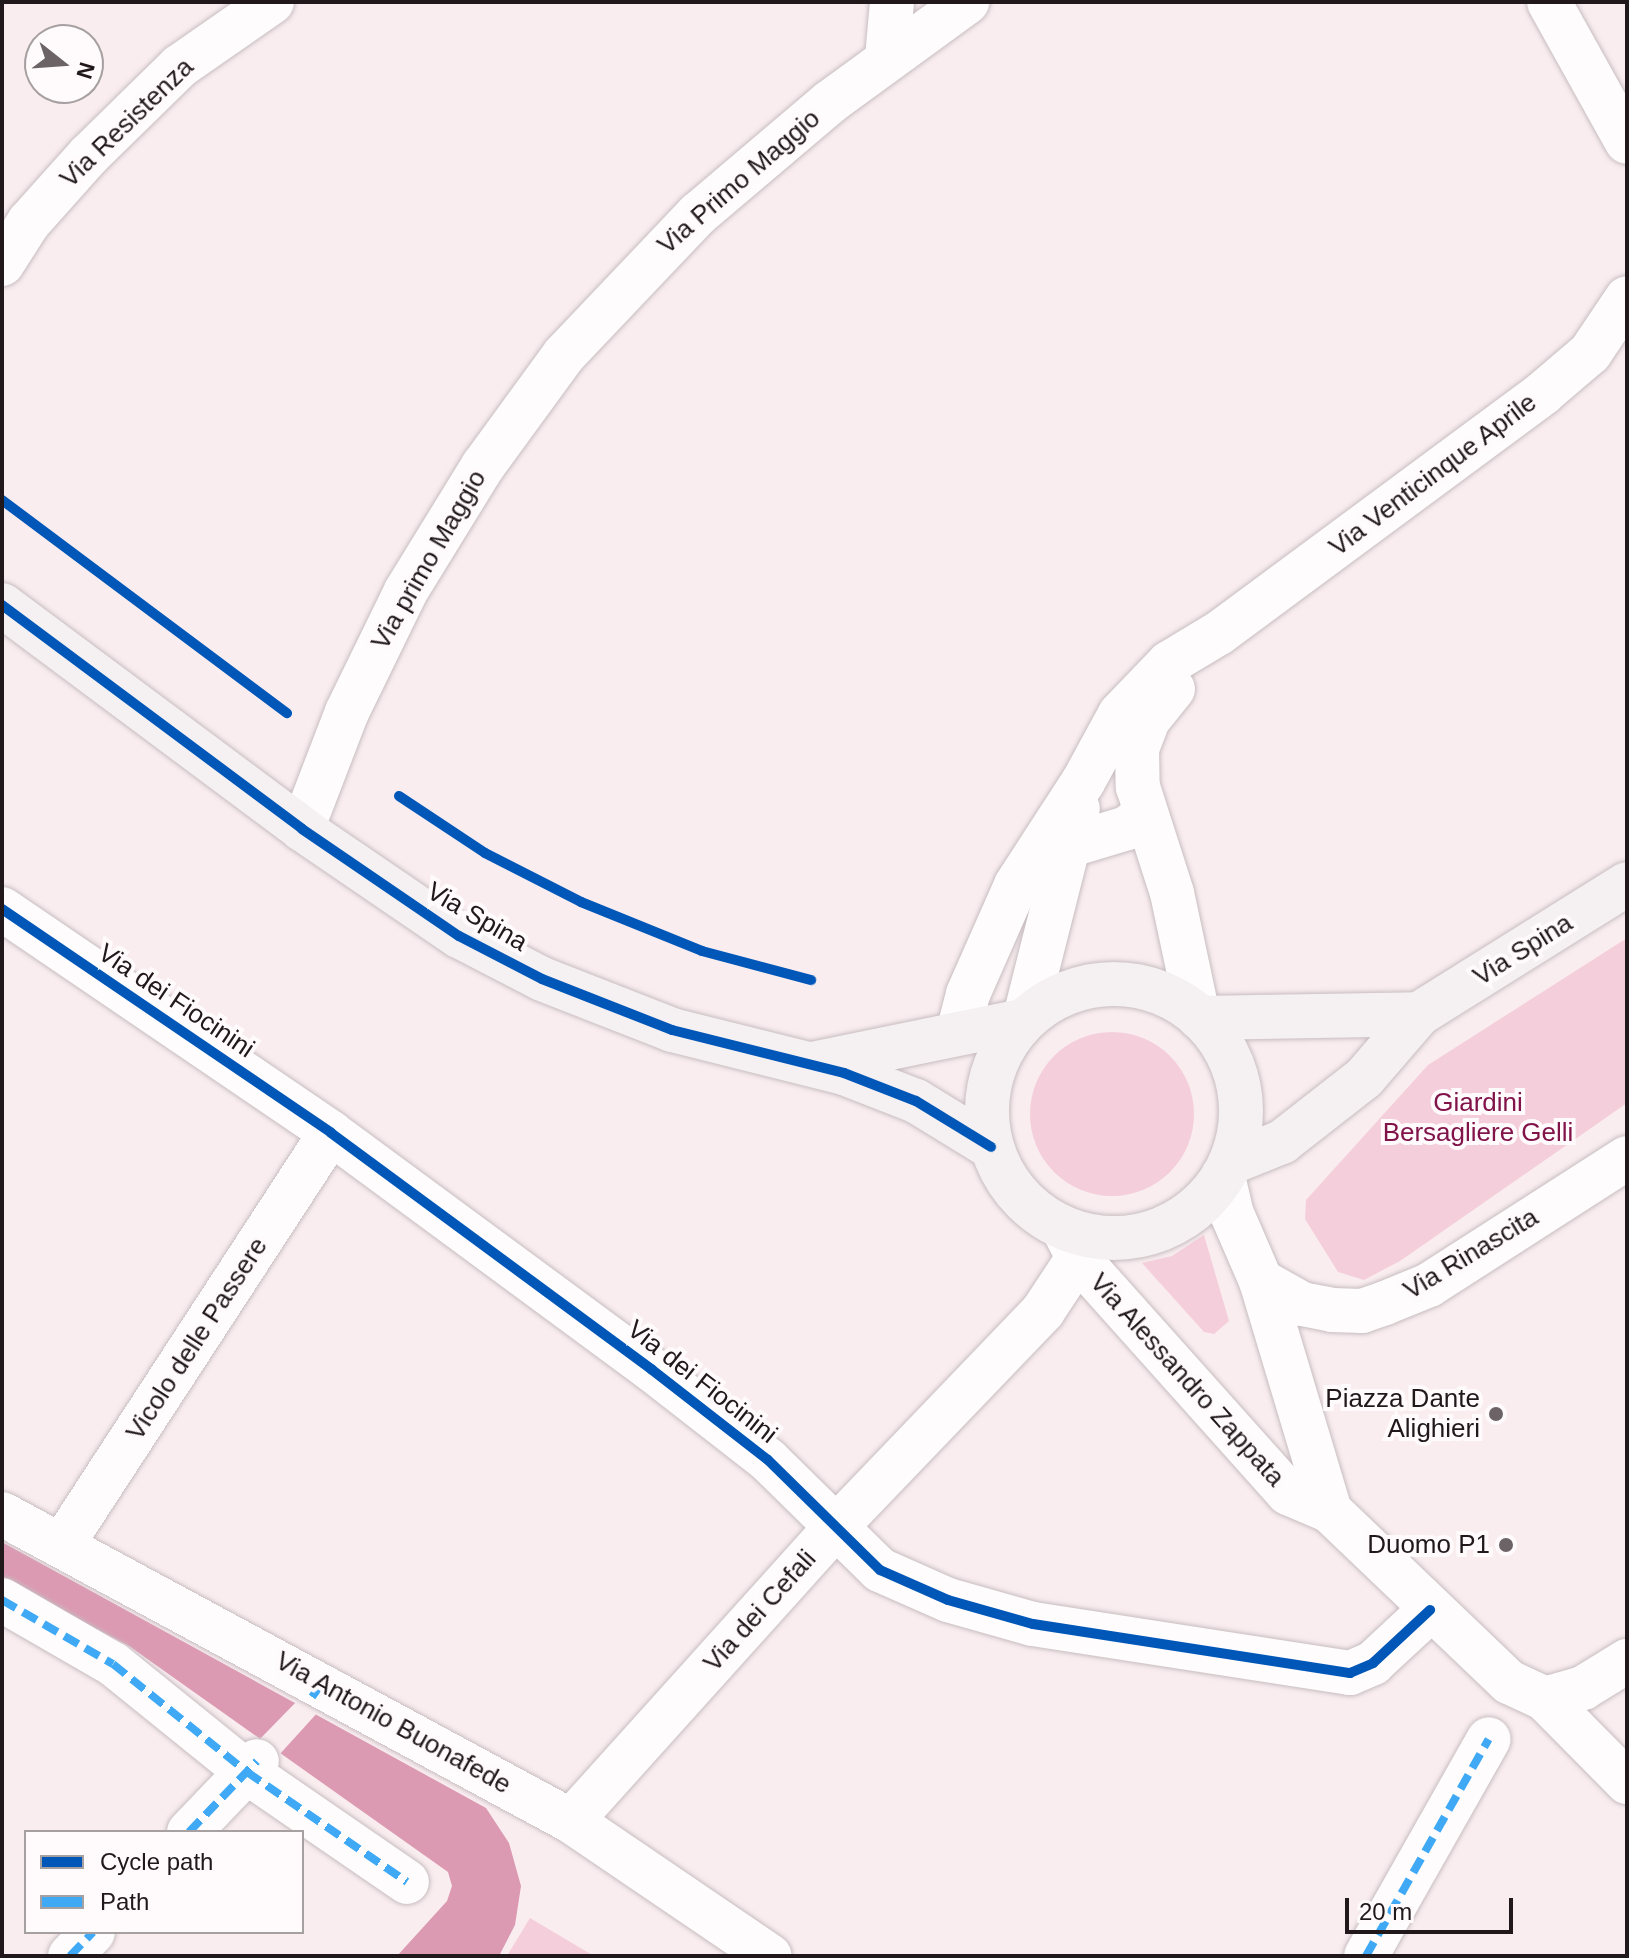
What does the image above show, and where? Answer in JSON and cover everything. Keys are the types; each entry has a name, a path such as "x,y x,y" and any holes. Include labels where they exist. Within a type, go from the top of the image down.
{"street":[{"name":"Via Resistenza","path":"2,264 29,222 169,77 272,2"},
{"path":"887,58 892,2"},
{"name":"Via Primo Maggio","path":"600,315 698,214 887,58 967,2"},
{"path":"1549,2 1627,142"},
{"name":"Via Venticinque Aprile","path":"958,1033 968,994 1016,885 1083,782 1120,714 1169,663 1219,633 1543,393 1590,353 1627,298"},
{"name":"Via primo Maggio","path":"302,829 347,712 406,591 483,466 600,315"},
{"name":"Via Spina","path":"2,605 302,829 459,936 542,979 672,1030 808,1065 916,1101 991,1147"},
{"name":"Via Venticinque Aprile","path":"1199,1017 1172,893 1138,787 1137,748 1148,720 1219,633"},
{"name":"Via Venticinque Aprile","path":"1022,1018 1071,845 1083,782"},
{"path":"1071,845 1127,828 1146,813"},
{"name":"Via Spina","path":"1227,1169 1282,1142 1364,1078 1419,1014 1627,884"},
{"name":"Via dei Fiocinini","path":"2,909 331,1133 675,1387 768,1460 834,1529 880,1570 962,1604 1033,1624 1350,1673 1373,1663 1430,1610"},
{"path":"1114,984 1144,987 1199,1017 1235,1070 1241,1118 1227,1169 1194,1210 1155,1232 1070,1243 1013,1187 991,1147 988,1114 998,1061 1022,1018 1084,987 1114,984"},
{"name":"Via Spina","path":"1199,1017 1238,1021 1419,1014"},
{"name":"Via Spina","path":"808,1065 1022,1018"},
{"name":"Vicolo delle Passere","path":"62,1545 331,1133"},
{"name":"Via Rinascita","path":"1261,1281 1302,1304 1332,1310 1362,1311 1429,1285 1627,1158"},
{"name":"Via Alessandro Zappata","path":"1227,1169 1232,1214 1261,1281 1330,1511"},
{"name":"Via Alessandro Zappata","path":"1070,1243 1288,1493 1330,1511 1430,1610 1509,1682 1545,1699 1627,1782"},
{"name":"Via dei Cefali","path":"571,1821 834,1529 1043,1311 1070,1243"},
{"name":"Via Antonio Buonafede","path":"2,1514 317,1690 571,1821 770,1956"},
{"path":"2,1600 113,1664 407,1882"},
{"path":"1545,1699 1583,1688 1627,1661"},
{"path":"1366,1956 1489,1739"},
{"path":"191,1830 252,1767"},
{"path":"70,1956 91,1934"}],"green space":[{"name":"Giardini Bersagliere Gelli","path":"1627,938 1627,1103 1400,1261 1364,1280 1338,1272 1305,1219 1306,1200 1428,1065"},
{"path":"1112,1032 1143,1038 1170,1056 1188,1083 1194,1114 1188,1145 1170,1172 1143,1190 1112,1196 1081,1190 1054,1172 1036,1145 1030,1114 1036,1083 1054,1056 1081,1038"},
{"path":"1204,1235 1229,1321 1214,1334 1204,1332 1142,1263 1172,1256"},
{"path":"530,1918 594,1956 507,1956"}],"shaded area":[{"path":"2,1542 486,1808 509,1843 521,1886 515,1925 499,1956 397,1956 447,1901 452,1886 448,1872 129,1646 2,1579"}],"pier":[{"path":"298,1700 319,1711 279,1755 258,1741"}],"marked path":[{"path":"2,1600 113,1664 247,1772 407,1882"},
{"path":"312,1697 322,1683"},
{"path":"1366,1956 1489,1739"},
{"path":"191,1830 257,1761"},
{"path":"70,1956 91,1934"}],"cycle path":[{"path":"2,500 287,713"},
{"path":"2,605 302,829 459,936 542,979 672,1030 844,1073 916,1101 991,1147"},
{"path":"399,796 485,853 581,902 702,951 811,980"},
{"path":"2,909 331,1133 651,1369 768,1460 880,1570 948,1600 1033,1624 1350,1673 1373,1663 1430,1610"}],"place":[{"name":"Piazza Dante Alighieri","path":"1496,1414"},
{"name":"Duomo P1","path":"1506,1545"}]}
